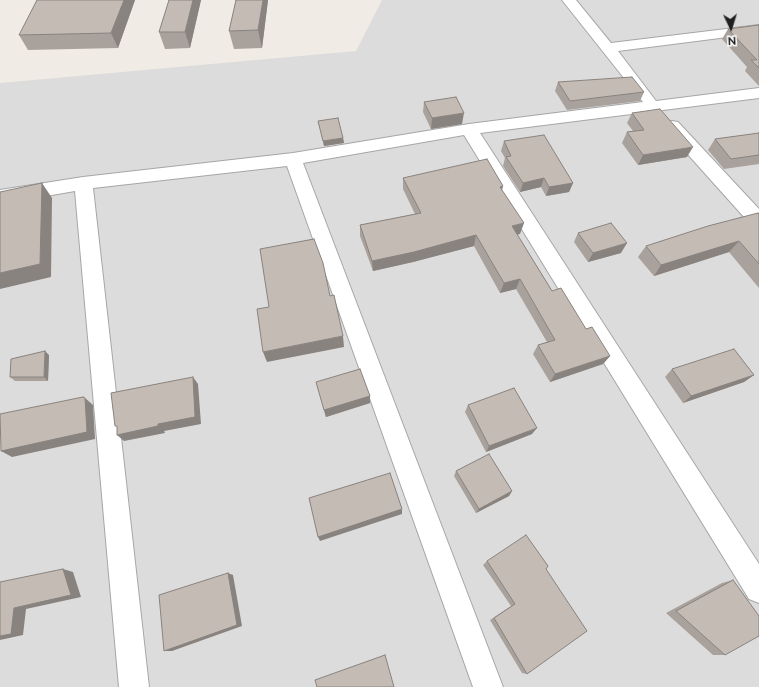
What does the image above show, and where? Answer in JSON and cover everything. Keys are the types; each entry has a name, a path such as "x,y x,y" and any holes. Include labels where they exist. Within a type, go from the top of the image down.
{"street":[{"path":"570,0 654,106 759,221"},
{"path":"607,48 759,29"},
{"path":"0,197 83,183 293,159 469,130 759,94"},
{"path":"469,130 759,589"},
{"path":"293,159 488,687"},
{"path":"83,183 134,687"}],"shaded area":[{"path":"382,0 759,0 759,687 0,687 0,83 356,51"}],"building":[{"path":"37,0 124,0 111,33 19,35"},
{"path":"169,0 193,0 185,32 159,32"},
{"path":"236,0 263,0 258,30 229,31"},
{"path":"759,25 759,68 751,60 757,60 728,29"},
{"path":"632,77 644,92 570,101 558,82"},
{"path":"456,97 464,113 432,118 424,102"},
{"path":"660,109 693,147 643,155 627,132 644,130 632,113"},
{"path":"338,118 343,138 323,141 318,121"},
{"path":"759,133 759,155 731,159 715,139"},
{"path":"544,135 573,183 549,187 544,178 523,183 506,157 511,156 504,141"},
{"path":"487,159 503,186 500,187 524,223 512,226 552,291 561,288 586,329 592,327 610,356 555,374 538,345 555,340 520,279 504,283 476,235 414,252 372,261 360,225 421,213 403,178"},
{"path":"42,183 40,264 0,273 0,192"},
{"path":"758,213 759,264 739,241 661,265 646,246 708,226"},
{"path":"611,223 627,243 593,253 578,233"},
{"path":"314,239 323,263 330,296 334,295 343,336 263,352 257,309 269,307 260,249"},
{"path":"734,349 754,375 691,396 672,369"},
{"path":"45,351 44,377 10,377 11,359"},
{"path":"360,369 370,396 324,410 316,382"},
{"path":"193,377 195,417 158,424 158,426 117,435 117,426 115,426 111,393"},
{"path":"514,388 537,428 489,446 468,405"},
{"path":"83,397 85,398 87,432 1,451 0,414"},
{"path":"489,454 512,491 479,509 456,471"},
{"path":"390,473 402,509 318,537 309,498"},
{"path":"526,535 548,566 546,569 587,631 527,674 494,618 515,604 487,561"},
{"path":"63,569 71,595 14,608 11,634 0,636 0,582"},
{"path":"228,573 237,625 164,651 159,595"},
{"path":"733,580 759,616 759,636 725,655 676,611"},
{"path":"385,655 394,687 317,687 315,680"}]}
